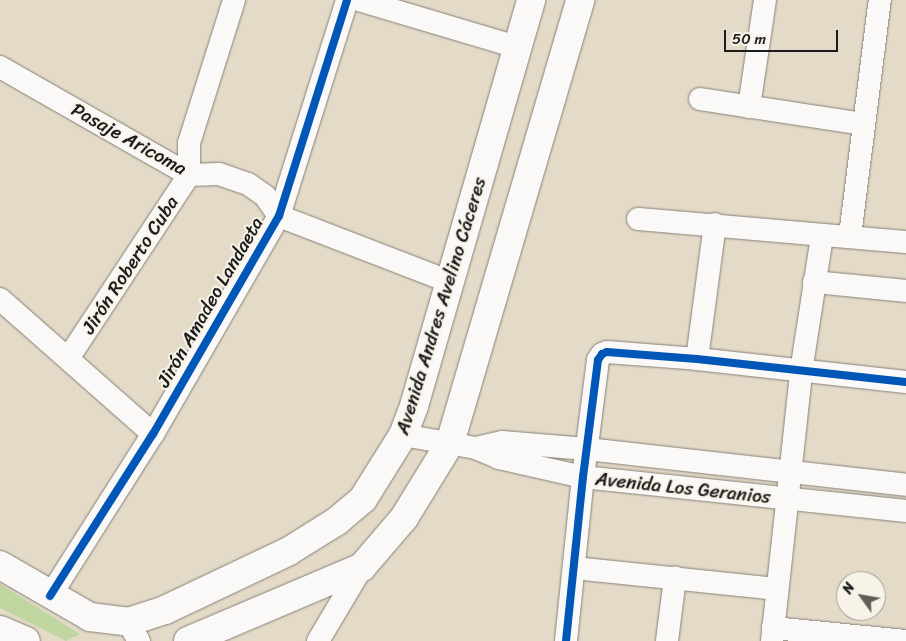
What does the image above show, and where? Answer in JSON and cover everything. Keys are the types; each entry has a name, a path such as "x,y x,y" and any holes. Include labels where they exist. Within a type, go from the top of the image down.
{"main road":[{"name":"Avenida Andres Avelino Cáceres","path":"0,565 50,596 128,635 165,610 289,551 337,521 363,499 403,436 450,282 531,0"},
{"path":"188,641 362,567 463,446 580,0"},
{"path":"0,630 26,641"}],"street":[{"name":"Jirón Roberto Cuba","path":"69,357 189,175 189,143 234,0"},
{"name":"Jirón Amadeo Landaeta","path":"50,596 153,434 279,216 347,0"},
{"path":"359,0 517,47"},
{"path":"750,107 765,0"},
{"path":"850,236 880,0"},
{"name":"Pasaje Aricoma","path":"0,67 189,175 219,174 248,184 265,196 279,216"},
{"path":"700,99 863,124"},
{"path":"279,216 450,282"},
{"path":"638,219 715,224 822,236 850,236 906,242"},
{"path":"697,359 715,224"},
{"path":"822,236 801,372 791,473 786,499 776,589 773,634 906,641"},
{"path":"814,282 906,291"},
{"path":"0,299 69,357 153,434"},
{"path":"566,641 583,477 598,360 602,354 607,352 697,359 801,372 906,382"},
{"path":"403,436 463,446"},
{"name":"Avenida Los Geranios","path":"463,446 502,442 587,449 906,485"},
{"name":"Avenida Los Geranios","path":"463,446 499,458 583,477 906,511"},
{"path":"318,641 362,567"},
{"path":"574,568 776,589"},
{"path":"667,641 675,578"}],"green space":[{"path":"0,584 80,634 66,641 0,608"}],"cycle path":[{"path":"50,596 153,434 279,216 347,0"},
{"path":"566,641 583,477 598,360 602,354 607,352 697,359 906,382"}]}
